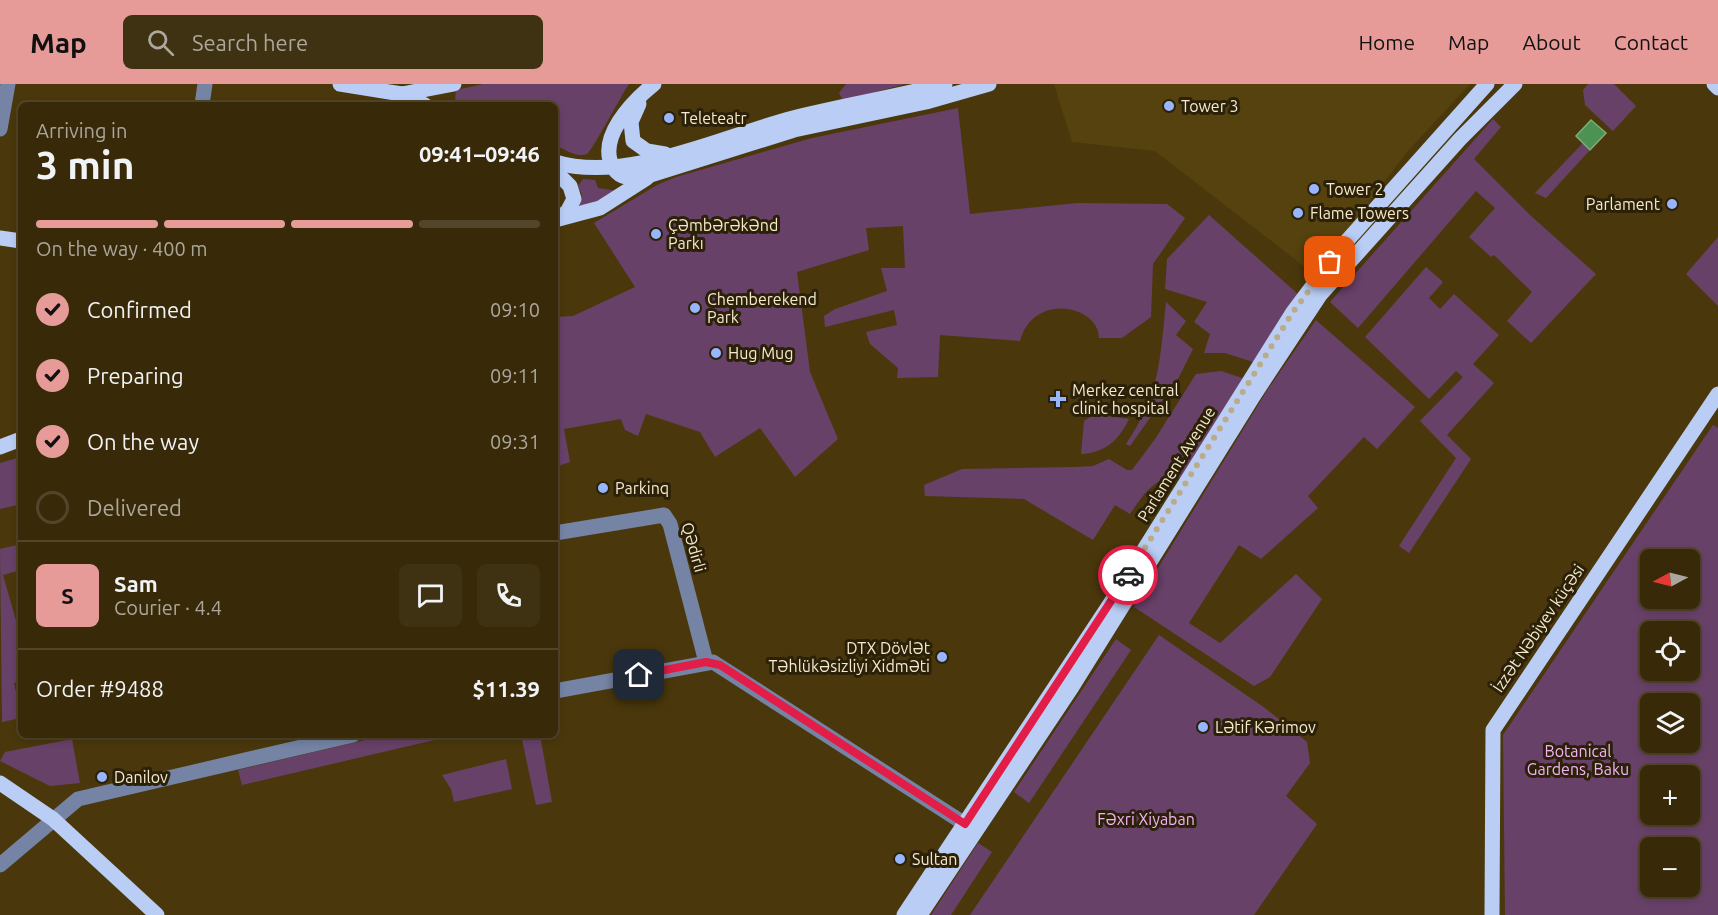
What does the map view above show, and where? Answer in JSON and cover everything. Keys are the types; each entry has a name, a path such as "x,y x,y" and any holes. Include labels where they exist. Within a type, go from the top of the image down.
{"main road":[{"path":"340,84 402,94 419,102"},
{"path":"402,94 454,84"},
{"path":"558,163 583,169 613,167 675,153 791,118 945,84"},
{"path":"651,86 630,107 614,133 609,149 613,167 627,178 653,174 794,130 927,102 988,84"},
{"name":"Parlament Avenue","path":"904,915 1108,607 1293,312 1345,243 1487,84"},
{"name":"Parlament Avenue","path":"920,915 1072,687 1254,395 1320,295 1460,138 1515,84"},
{"path":"1713,84 1718,88"},
{"path":"651,86 633,116 631,136 637,145 647,152 675,153"},
{"path":"558,174 570,186 574,199 567,213 558,218"},
{"path":"558,219 600,208 653,174"},
{"path":"0,238 18,241"},
{"name":"İzzət Nəbiyev küçəsi","path":"1492,915 1493,730 1713,411 1718,394"},
{"path":"0,447 18,440"},
{"path":"0,783 53,819 157,915"}],"street":[{"path":"0,129 8,84"},
{"path":"202,102 205,84"},
{"name":"Qədirli","path":"558,533 664,515 670,524 706,662"},
{"path":"558,690 706,662 720,665 965,824"},
{"path":"0,865 67,806 85,797 340,738"}],"shaded area":[{"name":"Flame Towers","path":"1054,84 1470,84 1407,152 1314,274 1155,151 1072,142"},
{"path":"1591,120 1606,133 1590,150 1576,136"}],"green space":[{"path":"483,84 629,84 590,151 583,155 558,146 558,102 460,102 455,99 456,90"},
{"path":"846,84 905,84 843,101 839,93"},
{"path":"1588,84 1614,84 1636,106 1613,131 1585,105 1583,90"},
{"path":"958,108 970,214 1077,203 1167,204 1185,218 1153,264 1151,317 1122,338 1099,338 1096,327 1089,318 1065,309 1051,310 1038,315 1027,325 1020,341 940,335 938,377 897,378 898,368 870,344 866,332 897,325 894,310 825,327 824,316 835,309 887,291 881,268 905,268 903,226 866,228 869,250 797,272 810,372 838,439 795,477 760,428 715,457 700,432 646,414 638,436 625,430 621,419 564,429 570,462 558,466 558,317 573,316 635,287 594,223 657,185 676,177 812,138"},
{"path":"1493,119 1501,127 1474,159 1530,215 1596,274 1531,343 1507,321 1532,292 1494,255 1491,257 1469,237 1495,208 1476,191 1358,328 1330,302"},
{"path":"1583,143 1590,150 1546,198 1535,193"},
{"path":"583,179 595,180 598,188 618,191 577,211 582,195 578,186"},
{"path":"1209,215 1299,295 1253,362 1225,353 1204,353 1210,334 1194,322 1207,302 1165,289 1167,259"},
{"path":"1718,237 1718,306 1686,274"},
{"path":"1426,267 1443,282 1429,298 1440,309 1454,294 1499,335 1473,364 1494,383 1447,435 1471,459 1409,553 1399,546 1456,458 1420,421 1463,377 1456,371 1429,399 1365,337"},
{"path":"1166,302 1186,321 1176,335 1193,349 1179,377 1130,446 1126,444 1146,409 1156,376"},
{"path":"1316,320 1415,407 1377,449 1364,437 1308,496 1318,508 1261,559 1239,545 1189,623 1220,643 1296,574 1322,599 1270,677 1254,686 1134,607 1268,389"},
{"path":"1221,371 1245,379 1181,478 1164,479 1157,483 1145,494 1130,514 1115,505 1093,540 1024,499 925,496 924,485 962,469 1093,466 1109,459 1127,470 1132,470 1155,439 1196,374"},
{"path":"1095,414 1129,419 1121,433 1110,444 1097,451 1081,454 1084,421"},
{"name":"Botanical Gardens, Baku","path":"1713,425 1718,428 1718,915 1505,915 1503,735"},
{"path":"18,458 18,505 0,509 0,463"},
{"path":"18,545 18,571 3,575 18,624 18,682 14,683 18,701 18,719 2,722 0,549"},
{"name":"Fəxri Xiyaban","path":"1159,635 1265,708 1307,742 1310,763 1286,796 1317,824 1254,915 970,915"},
{"path":"1116,639 1131,650 1029,803 1014,792"},
{"path":"373,738 443,738 242,785 238,770"},
{"path":"522,738 541,738 552,802 536,805"},
{"path":"72,739 80,783 50,786 0,761 5,752"},
{"path":"506,759 512,789 454,802 451,789 442,775"},
{"path":"978,843 992,852 951,915 931,915"}],"way so far":[{"path":"1128,575 1258,366 1293,312 1330,262"}],"place":[{"name":"Tower 3","path":"1169,106"},
{"name":"Teleteatr","path":"669,118"},
{"name":"Tower 2","path":"1314,189"},
{"name":"Parlament","path":"1672,204"},
{"name":"Flame Towers","path":"1298,213"},
{"name":"Çəmbərəkənd Parkı","path":"656,234"},
{"name":"Chemberekend Park","path":"695,308"},
{"name":"Hug Mug","path":"716,353"},
{"name":"Merkez central clinic hospital","path":"1058,399"},
{"name":"Parkinq","path":"603,488"},
{"name":"DTX Dövlət Təhlükəsizliyi Xidməti","path":"942,657"},
{"name":"Lətif Kərimov","path":"1203,727"},
{"name":"Danilov","path":"102,777"},
{"name":"Sultan","path":"900,859"}],"route":[{"path":"639,675 714,662 965,824 1128,575"}]}
